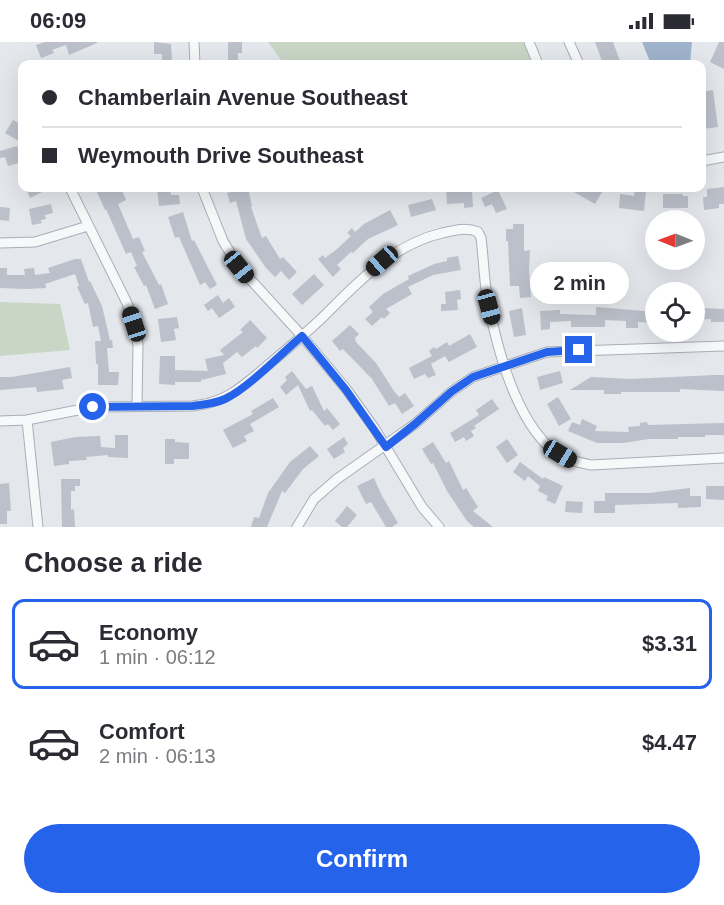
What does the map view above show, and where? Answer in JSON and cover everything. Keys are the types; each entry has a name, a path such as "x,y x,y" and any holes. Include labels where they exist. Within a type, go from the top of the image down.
{"street":[{"path":"194,42 195,60"},
{"path":"529,42 536,60"},
{"path":"569,42 577,60"},
{"path":"706,160 724,158"},
{"path":"72,192 127,303 134,324 138,345 137,406"},
{"path":"204,192 230,253 252,283 302,336 346,390 386,447 422,507 439,527"},
{"path":"0,243 35,242 88,226"},
{"path":"0,421 27,420 93,407 192,406 208,405 224,399 302,336 382,261 428,237 460,229 478,232 481,238 489,307 504,365 525,414 549,448 571,460 591,465 724,458"},
{"path":"297,527 314,499 337,479 386,447 451,392 473,377 547,352 724,346"},
{"path":"27,420 38,527"}],"green space":[{"path":"268,42 529,42 536,60 281,60"},
{"path":"0,302 60,304 70,350 0,356"}],"water":[{"path":"642,42 692,42 690,60 649,60"}],"building":[{"path":"45,42 97,43 69,55 66,45 52,50 54,53 41,58 36,45"},
{"path":"154,42 171,44 172,60 162,60 162,54 154,54"},
{"path":"228,42 242,42 242,53 238,53 238,60 228,60"},
{"path":"595,42 613,42 620,60 602,60"},
{"path":"719,42 724,42 724,69 710,62"},
{"path":"713,90 718,127 706,128 706,91"},
{"path":"13,120 18,123 18,140 5,133"},
{"path":"17,146 18,163 8,166 5,157 0,158 0,151"},
{"path":"724,187 724,204 719,204 719,208 704,210 703,197 707,197 707,189"},
{"path":"28,192 42,192 30,198"},
{"path":"97,192 123,192 126,200 118,204 133,239 139,237 145,251 142,252 159,285 161,284 168,304 155,309 146,285 144,286 134,267 137,266 131,252 126,254"},
{"path":"157,192 171,192 171,195 179,195 180,204 159,206"},
{"path":"249,192 251,207 262,238 266,236 280,259 283,257 297,272 289,280 281,271 275,277 266,268 246,239 236,201 230,203 227,193"},
{"path":"446,192 472,192 473,207 464,208 464,203 447,204"},
{"path":"499,192 507,209 496,213 492,204 485,207 481,198"},
{"path":"574,192 602,192 595,204"},
{"path":"635,192 646,192 644,211 619,208 620,194 634,196"},
{"path":"663,194 688,196 688,208 663,208"},
{"path":"432,199 436,210 411,217 408,205"},
{"path":"51,204 53,213 45,215 46,219 41,220 42,223 32,225 29,209"},
{"path":"0,207 10,208 9,221 0,220"},
{"path":"390,210 398,225 368,239 353,253 351,252 337,265 341,269 333,277 318,259 323,255 325,258 337,249 351,236 347,233 352,228 355,232 364,224"},
{"path":"183,212 192,241 194,240 217,285 210,289 205,282 200,285 179,237 175,238 168,217"},
{"path":"513,224 524,224 524,251 530,250 531,297 520,298 519,286 510,286 506,229 513,229"},
{"path":"458,256 461,270 433,275 408,287 412,294 386,309 390,313 372,326 365,319 373,312 369,307 383,294 409,279 408,276 434,264 447,261 447,258"},
{"path":"81,259 89,282 102,306 113,348 107,348 109,372 119,372 118,385 98,385 95,341 101,341 98,326 93,327 88,303 85,304 77,287 79,286 75,274 45,284 46,288 0,288 0,268 7,268 7,275 25,275 24,269 34,268 35,275 50,273 48,268"},
{"path":"314,274 324,285 302,305 292,294"},
{"path":"460,290 461,299 457,300 458,310 441,311 441,304 446,304 445,292"},
{"path":"218,295 223,303 229,298 235,307 219,318 212,308 208,311 204,305"},
{"path":"596,307 645,311 645,322 638,322 638,328 626,328 626,321 605,320 605,327 571,327 571,321 550,322 550,329 541,330 540,311 560,310 560,314 596,315"},
{"path":"522,308 526,335 514,337 509,311"},
{"path":"705,308 724,309 724,322 711,322 711,319 705,319"},
{"path":"177,317 179,328 174,329 176,340 161,342 158,319"},
{"path":"250,320 267,338 257,348 256,346 242,357 237,352 223,363 226,374 201,380 201,382 159,384 160,356 175,356 175,370 208,371 205,359 224,355 220,350 243,332 240,330"},
{"path":"350,325 359,334 355,338 356,342 376,363 394,391 399,397 405,393 414,406 402,414 395,403 389,406 372,379 332,341"},
{"path":"470,334 477,347 449,362 445,356 431,364 436,375 428,378 425,374 414,379 409,368 432,356 429,351 447,342 449,346"},
{"path":"70,367 72,378 62,380 64,389 37,392 36,387 0,390 0,377"},
{"path":"292,371 306,389 312,386 324,411 327,408 340,424 333,430 328,424 325,426 312,410 310,411 298,385 286,395 280,387 287,380 285,377"},
{"path":"560,371 563,383 540,390 537,377"},
{"path":"724,375 724,391 680,389 680,392 604,394 604,390 570,390 591,377 630,379"},
{"path":"558,397 571,419 559,426 547,404"},
{"path":"273,398 279,407 250,424 254,431 244,436 247,441 233,448 223,430 253,414 251,411"},
{"path":"492,399 499,409 474,426 476,428 471,431 474,436 466,441 464,437 455,442 450,433 479,415 476,410"},
{"path":"582,419 597,426 595,431 629,432 628,427 640,426 640,423 647,422 648,425 724,423 724,435 597,443 568,431 572,422 580,425"},
{"path":"115,435 128,435 128,458 108,457 108,455 86,457 87,460 69,461 69,464 54,466 51,442 75,437 100,436 101,447 115,448"},
{"path":"344,437 348,444 343,448 345,452 334,459 327,449"},
{"path":"165,439 189,443 189,459 174,459 174,464 165,464"},
{"path":"507,439 518,455 507,463 496,447"},
{"path":"433,442 446,463 449,461 463,490 466,488 478,507 473,511 493,527 474,527 467,521 447,491 433,463 431,464 422,449"},
{"path":"310,446 319,456 303,469 285,493 282,491 267,527 251,527 254,517 259,518 268,493 290,462"},
{"path":"520,462 543,479 544,477 563,486 555,504 546,500 548,496 538,491 540,486 528,476 525,481 513,472"},
{"path":"374,478 398,523 392,527 386,527 371,502 366,504 357,486"},
{"path":"61,479 80,479 80,486 75,486 75,491 71,491 71,510 74,509 75,527 62,527"},
{"path":"9,483 11,511 7,511 7,524 0,524 0,484"},
{"path":"706,486 724,486 724,500 706,499"},
{"path":"690,488 690,496 701,496 701,507 678,508 678,503 615,505 615,513 594,513 594,501 605,501 605,493 649,493"},
{"path":"566,501 583,502 582,513 565,512"},
{"path":"347,506 357,515 347,527 342,527 335,521"}],"route":[{"path":"93,407 208,405 238,390 302,336 328,366 386,447 451,392 473,377 547,352 579,350"}]}
